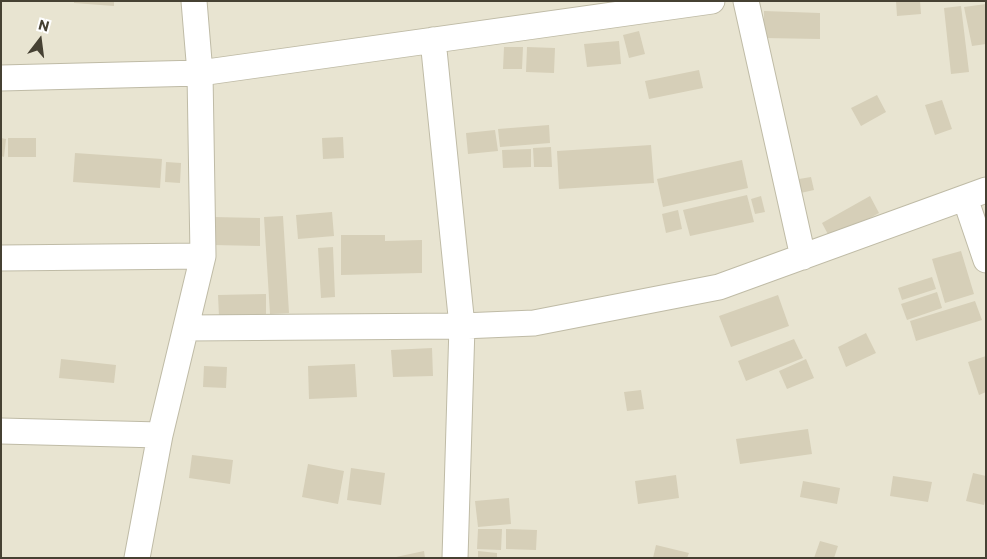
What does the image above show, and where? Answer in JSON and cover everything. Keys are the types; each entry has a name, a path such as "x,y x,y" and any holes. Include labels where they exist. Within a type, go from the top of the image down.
{"street":[{"path":"137,558 160,435 203,256 200,73 194,1"},
{"path":"1,78 200,73 433,40 564,12 712,1"},
{"path":"746,1 803,257"},
{"path":"433,40 462,326 455,558"},
{"path":"186,328 462,326 534,322 719,288 975,194 986,260"},
{"path":"1,258 203,256"},
{"path":"1,431 160,435"}],"shaded area":[{"path":"1,1 986,1 986,558 1,558"}],"building":[{"path":"74,1 114,1 114,6 74,3"},
{"path":"896,1 920,1 921,14 897,16"},
{"path":"986,4 986,44 972,46 964,7"},
{"path":"961,6 969,72 951,74 944,8"},
{"path":"764,11 820,13 820,39 764,38"},
{"path":"639,31 645,54 629,58 623,35"},
{"path":"619,41 621,64 587,67 584,44"},
{"path":"504,47 523,47 522,69 503,69"},
{"path":"527,47 555,48 554,73 526,72"},
{"path":"699,70 703,88 649,99 645,81"},
{"path":"877,95 886,112 861,126 851,108"},
{"path":"942,100 952,129 935,135 925,105"},
{"path":"549,125 550,143 500,147 498,129"},
{"path":"495,130 498,151 468,154 466,133"},
{"path":"343,137 344,158 323,159 322,138"},
{"path":"1,138 6,139 4,157 1,156"},
{"path":"8,138 36,138 36,157 8,157"},
{"path":"651,145 654,183 559,189 557,151"},
{"path":"551,147 552,167 534,167 533,148"},
{"path":"531,149 531,167 503,168 502,150"},
{"path":"75,153 162,159 160,188 73,182"},
{"path":"742,160 748,188 663,207 657,179"},
{"path":"166,162 181,163 180,183 165,182"},
{"path":"811,177 814,190 796,194 793,180"},
{"path":"747,195 754,222 690,236 683,210"},
{"path":"761,196 765,212 755,214 751,199"},
{"path":"870,196 879,213 831,240 822,223"},
{"path":"678,210 682,229 666,233 662,214"},
{"path":"332,212 334,236 298,239 296,215"},
{"path":"283,216 289,313 270,314 264,217"},
{"path":"213,217 260,218 260,246 213,245"},
{"path":"341,235 385,235 385,241 422,240 422,273 341,275"},
{"path":"333,247 335,297 321,298 318,248"},
{"path":"961,251 974,294 945,303 932,259"},
{"path":"932,277 936,289 902,300 898,288"},
{"path":"937,292 942,308 907,320 901,304"},
{"path":"266,294 266,315 219,316 218,295"},
{"path":"778,295 789,326 731,347 719,316"},
{"path":"975,301 982,320 916,341 910,321"},
{"path":"866,333 876,353 846,367 838,347"},
{"path":"794,339 803,358 746,381 738,361"},
{"path":"432,348 433,376 393,377 391,350"},
{"path":"986,356 986,392 979,395 968,362"},
{"path":"61,359 116,365 114,383 59,378"},
{"path":"806,359 814,378 787,389 779,371"},
{"path":"355,364 357,397 309,399 308,366"},
{"path":"204,366 227,367 226,388 203,387"},
{"path":"641,390 644,409 627,411 624,392"},
{"path":"808,429 812,454 740,464 736,439"},
{"path":"192,455 233,460 230,484 189,478"},
{"path":"308,464 344,471 338,504 302,497"},
{"path":"351,468 385,473 381,505 347,500"},
{"path":"973,473 986,476 984,505 966,501"},
{"path":"676,475 679,498 638,504 635,481"},
{"path":"893,476 932,482 928,502 890,496"},
{"path":"803,481 840,488 837,504 800,497"},
{"path":"509,498 511,524 478,527 475,501"},
{"path":"478,529 502,529 501,550 477,549"},
{"path":"506,529 537,530 536,550 506,549"},
{"path":"820,541 838,546 834,558 814,558"},
{"path":"656,545 689,553 687,558 653,558"},
{"path":"424,551 425,558 396,558 396,557"},
{"path":"478,551 497,553 497,558 478,558"}]}
